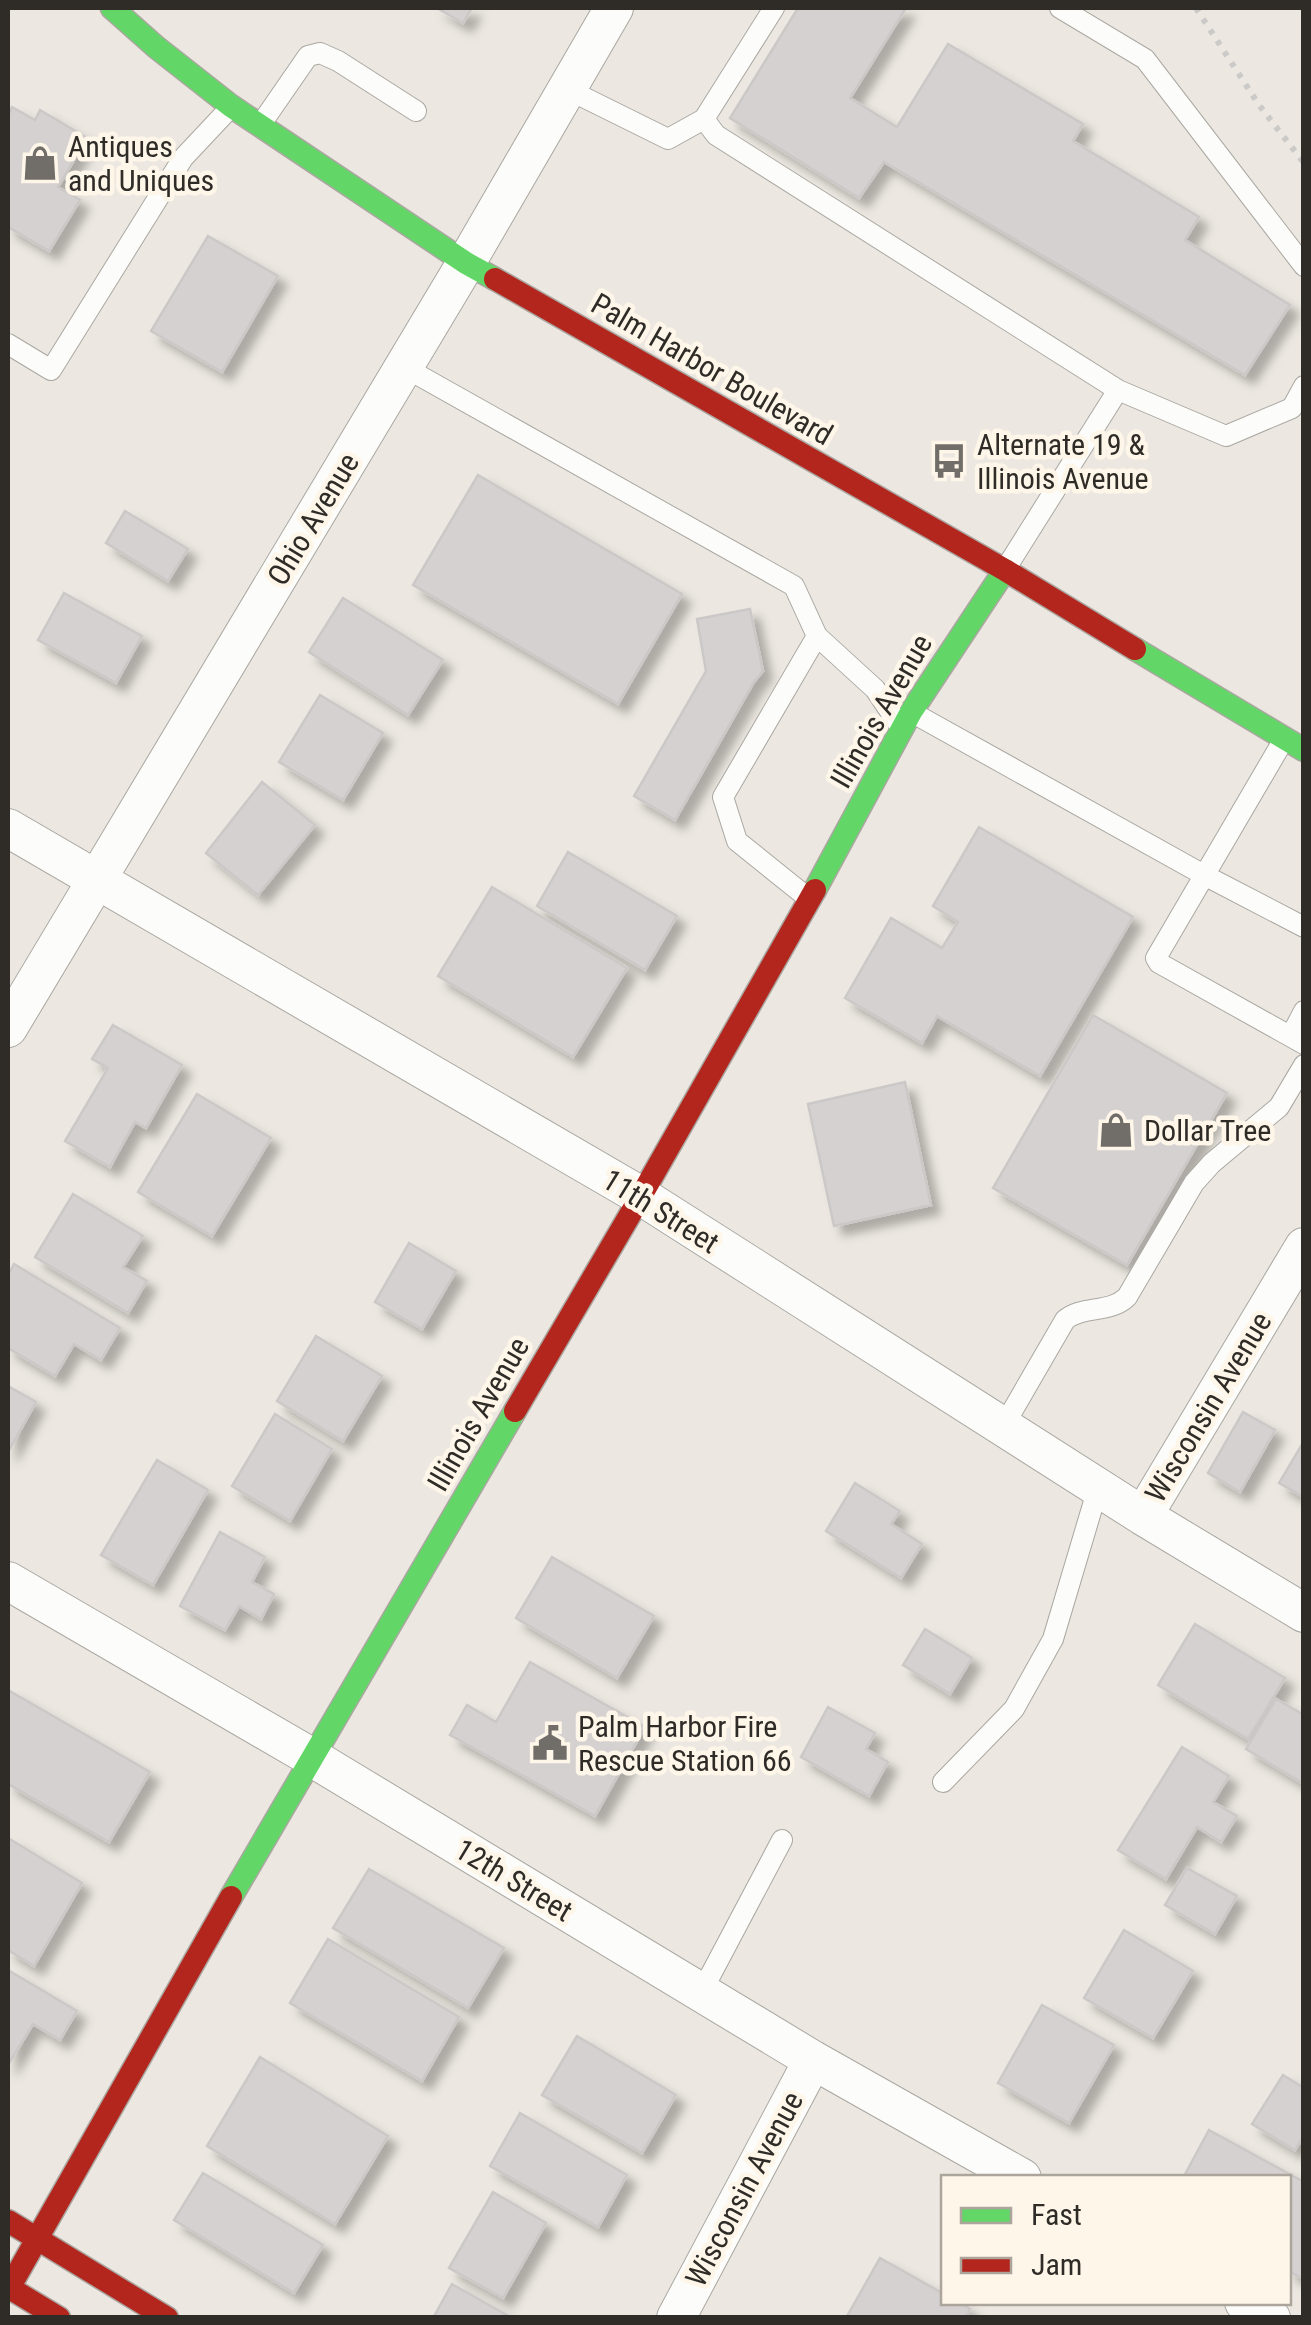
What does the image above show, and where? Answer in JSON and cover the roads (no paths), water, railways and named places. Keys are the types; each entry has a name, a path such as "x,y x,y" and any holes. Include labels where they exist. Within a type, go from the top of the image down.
{"street":[{"name":"Palm Harbor Boulevard","path":"112,8 231,106 466,263 1005,570 1294,744"},
{"name":"Ohio Avenue","path":"8,1028 466,263 612,8"},
{"name":"Illinois Avenue","path":"8,2288 640,1196 907,721 1005,570"},
{"name":"11th Street","path":"8,828 640,1196 1098,1488 1304,1613"},
{"name":"Wisconsin Avenue","path":"1143,1516 1304,1248"},
{"name":"12th Street","path":"8,1580 312,1757 812,2060 1017,2175"},
{"name":"Wisconsin Avenue","path":"676,2318 812,2060"},
{"path":"8,2221 167,2318"},
{"path":"8,2288 58,2318"},
{"path":"1249,2305 1271,2318"}],"lane":[{"path":"566,90 668,138 704,119 774,8"},
{"path":"1060,8 1145,59 1304,266"},
{"path":"260,125 308,56 320,53 416,110"},
{"path":"8,344 51,370 183,158 231,106"},
{"path":"704,119 716,135 1118,390 1226,436 1292,408 1304,386"},
{"path":"404,367 794,586 817,636 907,721 1304,926"},
{"path":"1005,570 1118,390"},
{"path":"810,899 737,841 724,797 817,636"},
{"path":"1294,744 1204,875 1156,958 1300,1042"},
{"path":"1300,1042 1294,1030 1304,1011"},
{"path":"1003,1427 1065,1320 1076,1313 1120,1304 1127,1297 1194,1183 1212,1163 1279,1108 1304,1065"},
{"path":"943,1782 1014,1708 1053,1638 1098,1488"},
{"path":"702,1993 782,1840"}],"place":[{"name":"Antiques and Uniques","path":"40,163"},
{"name":"Alternate 19 & Illinois Avenue","path":"949,461"},
{"name":"Dollar Tree","path":"1116,1130"},
{"name":"Palm Harbor Fire Rescue Station 66","path":"550,1743"}]}
